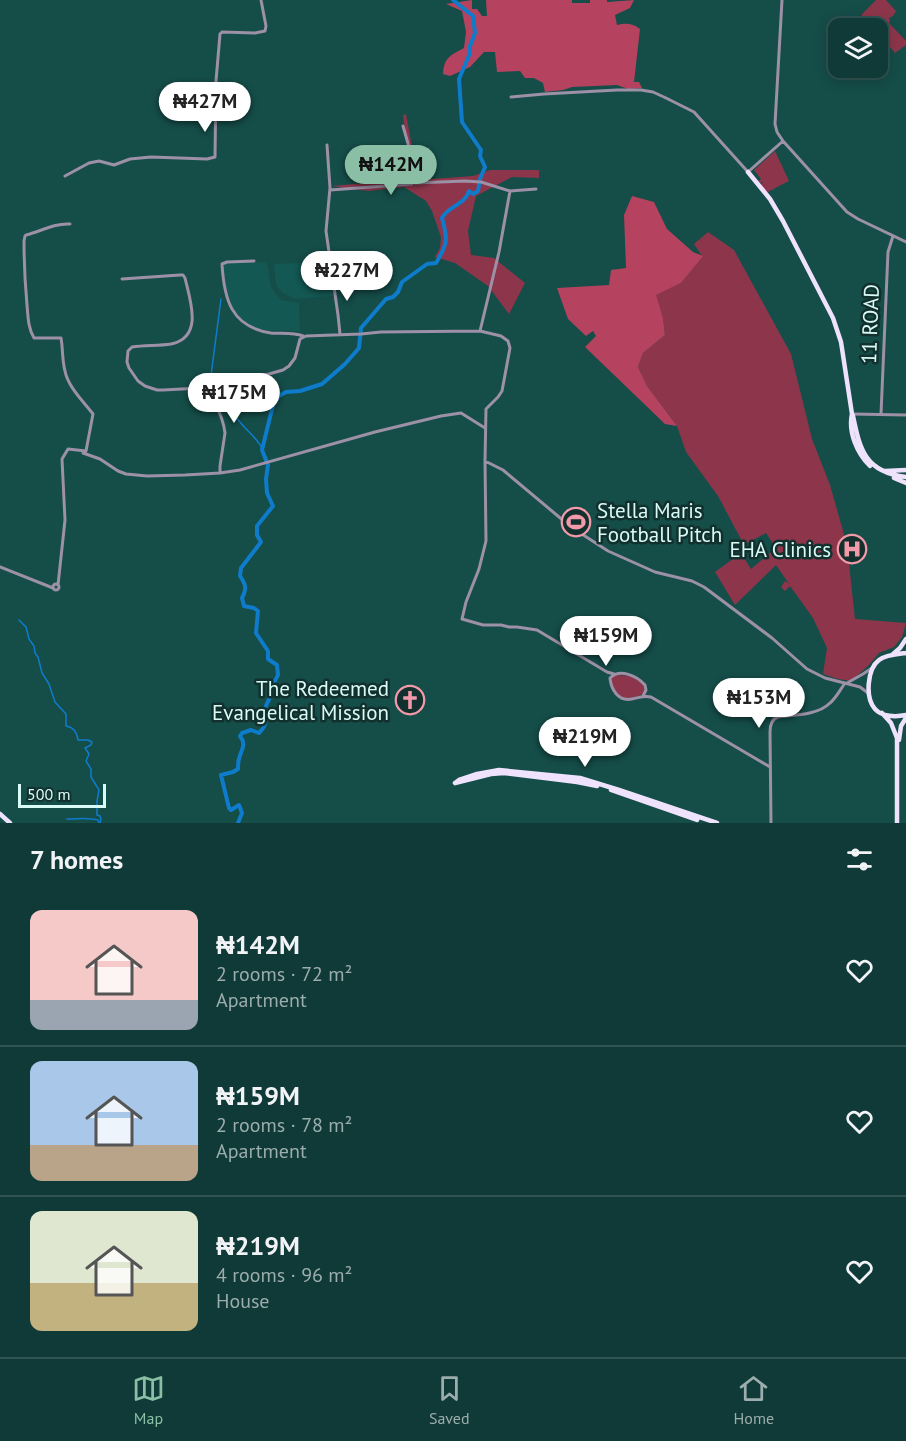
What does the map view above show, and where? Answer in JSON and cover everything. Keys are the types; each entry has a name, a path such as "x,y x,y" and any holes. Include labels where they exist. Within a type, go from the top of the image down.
{"main road":[{"path":"748,172 776,209 834,320 841,342 852,414 861,449 870,461 882,470 905,479"},
{"path":"852,414 850,417 854,437 862,457 876,470 894,478 905,479"},
{"path":"882,470 906,470 905,479"},
{"path":"888,657 897,651 906,639"},
{"path":"897,823 895,730 889,720 874,708 868,683 873,667 879,660 906,653"},
{"path":"882,713 906,717 900,729 897,754"},
{"path":"708,823 600,786 577,782 504,773 455,783 477,774 499,770 580,778 717,823"},
{"path":"0,814 10,823"}],"street":[{"path":"65,176 89,163 114,165 130,159 151,157 207,159 215,157 216,81 221,33 265,32 261,0"},
{"path":"782,0 777,132 847,212 906,242"},
{"path":"511,97 608,91 652,92 694,112 748,172 783,141"},
{"path":"403,126 411,154 413,183"},
{"path":"329,189 327,145 329,189 325,231 338,334"},
{"path":"329,189 447,181 479,182 510,191 536,189"},
{"path":"480,331 499,252 510,191"},
{"path":"0,567 53,588 54,584 58,585 65,520 62,459 68,449 86,451 93,414 73,389 66,376 61,338 34,338 32,335 28,321 25,289 24,236 46,227 70,224"},
{"name":"11 ROAD","path":"881,414 888,252 893,236"},
{"path":"254,261 224,262 222,264 225,291 230,306 239,319 252,328 301,336 480,331 506,338 510,348 502,391 486,409 486,541 462,619 483,625 537,630 607,672 635,676 644,683 651,697"},
{"path":"122,279 184,276 194,317 189,333 174,343 132,347 128,351 129,368 140,383 153,389 201,388 287,368 295,358 301,336"},
{"path":"201,388 218,410 224,428 220,473"},
{"path":"66,453 74,452 94,456 126,474 156,476 220,473 240,470 441,416 461,413 485,428"},
{"path":"852,414 906,415"},
{"path":"485,461 504,471 571,527 608,551 655,572 704,586 772,638 807,669 821,677 863,688 870,698"},
{"path":"771,823 770,729 774,719 806,714 826,707 840,689 873,667"},
{"path":"607,672 612,690 621,698 630,700 643,696 651,697 770,767"},
{"path":"610,678 614,674"},
{"path":"643,696 646,687"},
{"path":"762,762 766,763 770,759"},
{"path":"762,762 770,776"}],"shaded area":[{"path":"472,0 472,9 477,9 482,16 487,16 486,0 572,0 572,3 590,3 590,0 607,0 607,2 634,0 630,8 615,15 617,25 629,24 640,29 634,82 639,82 642,88 628,89 617,85 572,87 545,92 543,83 534,78 525,78 520,71 497,72 495,52 484,52 470,67 450,76 443,74 447,60 464,48 466,32 462,11 446,4"},
{"path":"876,0 886,0 896,11 889,18 889,23 906,41 906,45 895,53 888,45 888,18 863,18 862,14"},
{"path":"406,114 418,180 473,176 490,170 539,170 539,178 512,177 476,196 468,231 471,255 494,258 525,283 509,314 488,286 455,263 435,257 440,248 441,237 426,201 404,187 368,191 332,186 411,179 403,115"},
{"path":"775,151 789,181 769,192 765,191 761,185 763,182 758,181 761,179 754,170"},
{"path":"632,196 654,202 667,229 693,252 703,256 681,283 656,295 665,335 643,353 638,367 647,386 677,426 665,424 585,347 596,336 593,331 586,336 568,319 557,288 609,285 611,270 626,268 624,215"},
{"path":"708,232 734,250 791,354 812,439 830,485 847,545 855,619 906,623 902,637 894,647 879,653 851,681 823,674 827,648 813,618 790,586 785,591 781,587 785,581 789,584 776,565 735,605 715,572 741,553 751,569 776,548 766,533 744,545 718,496 686,452 677,426 647,386 638,367 643,353 665,335 663,318 655,295 681,283 702,256 694,244"},
{"path":"267,262 271,287 280,300 299,303 300,331 262,330 248,325 232,309 222,263"},
{"path":"325,262 333,296 295,299 283,293 276,285 274,264"},
{"path":"611,676 633,676 645,685 644,694 631,698 621,696 612,683"}],"waterway":[{"path":"238,823 242,813 239,805 231,810 229,808 221,775 238,769 243,745 240,736 242,733 251,730 259,733 265,725 266,706 278,675 277,665 268,659 268,651 256,633 258,611 244,606 242,598 245,587 240,576 241,568 261,542 257,535 257,526 273,506 267,493 268,465 262,450 273,405 279,396 286,392 300,391 322,384 345,364 359,348 361,328 386,299 398,292 402,282 427,264 436,263 446,241 442,218 464,199 469,191 473,194 478,191 485,167 480,156 481,150 462,122 459,79 470,53 475,33 473,16 453,0"},
{"path":"221,299 210,383 216,395 262,448"},
{"path":"19,620 26,627 55,702 66,714 66,726 75,731 78,740 92,742 85,748 89,754 86,761 91,769 91,777 99,790 97,815 100,816 100,823"},
{"path":"67,819 90,819 98,820 99,823"}],"place":[{"name":"Stella Maris Football Pitch","path":"576,522"},
{"name":"EHA Clinics","path":"852,549"},
{"name":"The Redeemed Evangelical Mission","path":"410,700"}]}
